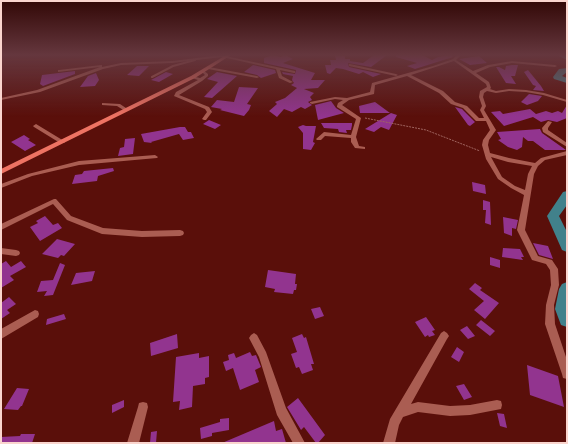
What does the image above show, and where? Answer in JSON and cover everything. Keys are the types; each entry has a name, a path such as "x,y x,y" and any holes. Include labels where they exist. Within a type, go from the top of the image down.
{"main road":[{"path":"1,172 193,77"}],"street":[{"path":"1,99 38,91 80,76"},
{"path":"204,119 210,112 208,108 176,96 178,93 206,76"},
{"path":"248,76 257,77"},
{"path":"279,76 291,82"},
{"path":"312,103 335,98 347,99 372,93 373,84 401,76"},
{"path":"410,76 440,92 444,97 453,103 465,107 478,120 487,119"},
{"path":"479,76 487,81 489,87 487,90"},
{"path":"193,77 201,80"},
{"path":"527,194 500,178 494,169 485,145 486,140 493,130 482,110 484,106 481,97 482,92 487,90 498,92 509,90 526,91 544,94 567,101"},
{"path":"347,99 339,106 359,118 353,137 355,145 363,148"},
{"path":"104,104 118,105 127,110"},
{"path":"550,122 545,128 546,131 567,144"},
{"path":"36,126 62,142"},
{"path":"319,139 320,136 324,134 353,137"},
{"path":"567,153 543,159 536,165 531,174 522,232 534,258 549,262 554,269 555,285 550,305 550,324 567,374"},
{"path":"488,154 508,160 536,165"},
{"path":"1,186 30,175 79,163 155,157"},
{"path":"1,227 54,201 69,218 102,231 142,234 180,232"},
{"path":"1,251 16,253"},
{"path":"1,334 35,314"},
{"path":"389,443 394,423 444,336"},
{"path":"254,338 265,360 281,411 299,443"},
{"path":"400,413 418,407 450,411 497,405"},
{"path":"133,443 142,407"}],"path":[{"path":"359,118 380,120 426,130 488,154"}],"building":[{"path":"42,76 70,76 43,86 40,84"},
{"path":"88,76 97,76 99,80 95,86 80,87"},
{"path":"159,76 170,76 159,82 151,80"},
{"path":"212,76 237,76 212,98 204,97 218,82 207,79"},
{"path":"258,76 268,76 261,78"},
{"path":"292,76 313,76 311,80 325,80 318,88 304,89 314,93 310,97 312,100 308,102 312,105 305,109 301,107 292,112 284,109 277,117 269,111 277,104 275,102 285,98 297,88 291,85 294,83 292,80 293,76"},
{"path":"501,76 515,76 511,76 516,84 506,83"},
{"path":"527,76 533,76 544,91 533,90 536,86 533,85"},
{"path":"239,87 258,88 247,104 251,105 244,116 211,107 217,100 234,102"},
{"path":"529,94 542,96 538,101 527,105 521,102"},
{"path":"331,101 336,108 344,113 318,120 315,105"},
{"path":"375,102 390,113 360,113 359,106"},
{"path":"567,105 567,118 557,122 548,120 541,122 533,117 504,126 491,112 500,111 503,114 530,109 536,114 546,111 552,113 558,111 562,113"},
{"path":"455,107 462,109 475,122 470,126 468,125"},
{"path":"391,113 397,115 389,130 381,127 374,132 365,129"},
{"path":"209,120 221,125 215,129 203,124"},
{"path":"321,123 352,123 352,125 351,130 346,130 347,133 339,132 338,129 324,128"},
{"path":"303,125 316,126 313,142 315,143 311,150 303,149 303,133 298,127"},
{"path":"185,127 188,132 191,132 194,138 183,140 179,134 151,142 152,143 144,142 141,134"},
{"path":"540,129 542,133 566,150 545,150 533,141 528,141 523,137 522,147 517,150 508,147 498,140 501,139 497,132"},
{"path":"24,135 30,139 28,140 36,145 25,151 11,142"},
{"path":"135,138 133,154 118,156 120,148 124,147 125,139"},
{"path":"113,168 114,171 98,176 97,181 72,184 75,175 82,174 84,171"},
{"path":"472,182 485,185 486,194 473,191"},
{"path":"483,200 490,202 491,225 485,223 486,210 483,210"},
{"path":"45,216 53,225 58,223 62,228 40,241 30,227 38,223 36,221"},
{"path":"503,217 518,220 516,229 512,228 512,236 504,233"},
{"path":"57,239 75,244 64,256 61,255 58,258 42,254"},
{"path":"533,243 548,246 553,259 539,255"},
{"path":"503,248 520,249 524,257 521,257 523,260 502,257"},
{"path":"490,257 500,260 500,268 490,265"},
{"path":"6,261 11,267 21,261 26,267 10,276 14,280 1,288 1,264"},
{"path":"60,263 65,265 53,295 44,296 47,291 37,292 41,281 53,280"},
{"path":"268,270 296,274 295,284 297,284 296,290 294,290 293,294 274,292 275,289 265,287"},
{"path":"95,271 92,281 71,285 76,273"},
{"path":"475,283 482,288 480,290 499,303 485,319 474,310 484,301 469,289"},
{"path":"9,297 16,304 7,310 10,313 1,319 1,303"},
{"path":"320,307 324,316 315,319 311,309"},
{"path":"64,314 66,319 46,325 47,319"},
{"path":"426,317 435,330 432,331 435,335 429,337 428,335 425,337 415,322"},
{"path":"481,320 495,331 490,336 476,325"},
{"path":"467,326 475,336 468,339 460,330"},
{"path":"177,334 178,348 151,356 150,343"},
{"path":"302,334 304,338 306,337 314,364 311,364 313,370 302,374 299,367 296,368 291,354 297,352 292,338"},
{"path":"457,347 464,352 459,362 451,357"},
{"path":"250,352 252,356 256,355 261,367 255,370 259,382 240,390 233,368 226,371 223,362 229,360 228,355 234,353 236,358"},
{"path":"199,353 199,358 209,356 209,377 205,378 205,384 193,386 192,407 179,410 180,401 173,402 176,357"},
{"path":"527,365 558,376 564,407 530,395"},
{"path":"464,384 472,397 464,400 456,386"},
{"path":"17,388 29,389 22,406 18,410 4,409"},
{"path":"298,398 325,435 318,443 316,443 304,427 301,430 287,407"},
{"path":"124,400 124,407 112,413 112,405"},
{"path":"497,413 504,414 507,428 500,426"},
{"path":"229,418 229,430 212,433 212,436 201,439 200,428 220,422 220,419"},
{"path":"274,421 276,431 282,429 286,443 222,443"},
{"path":"157,431 156,443 150,443 151,432"},
{"path":"21,434 35,434 32,443 1,443 1,437 20,436"}],"waterway":[{"path":"558,76 557,77 567,81"},
{"path":"567,195 553,216 567,246"},
{"path":"567,289 563,309 567,319"}]}
